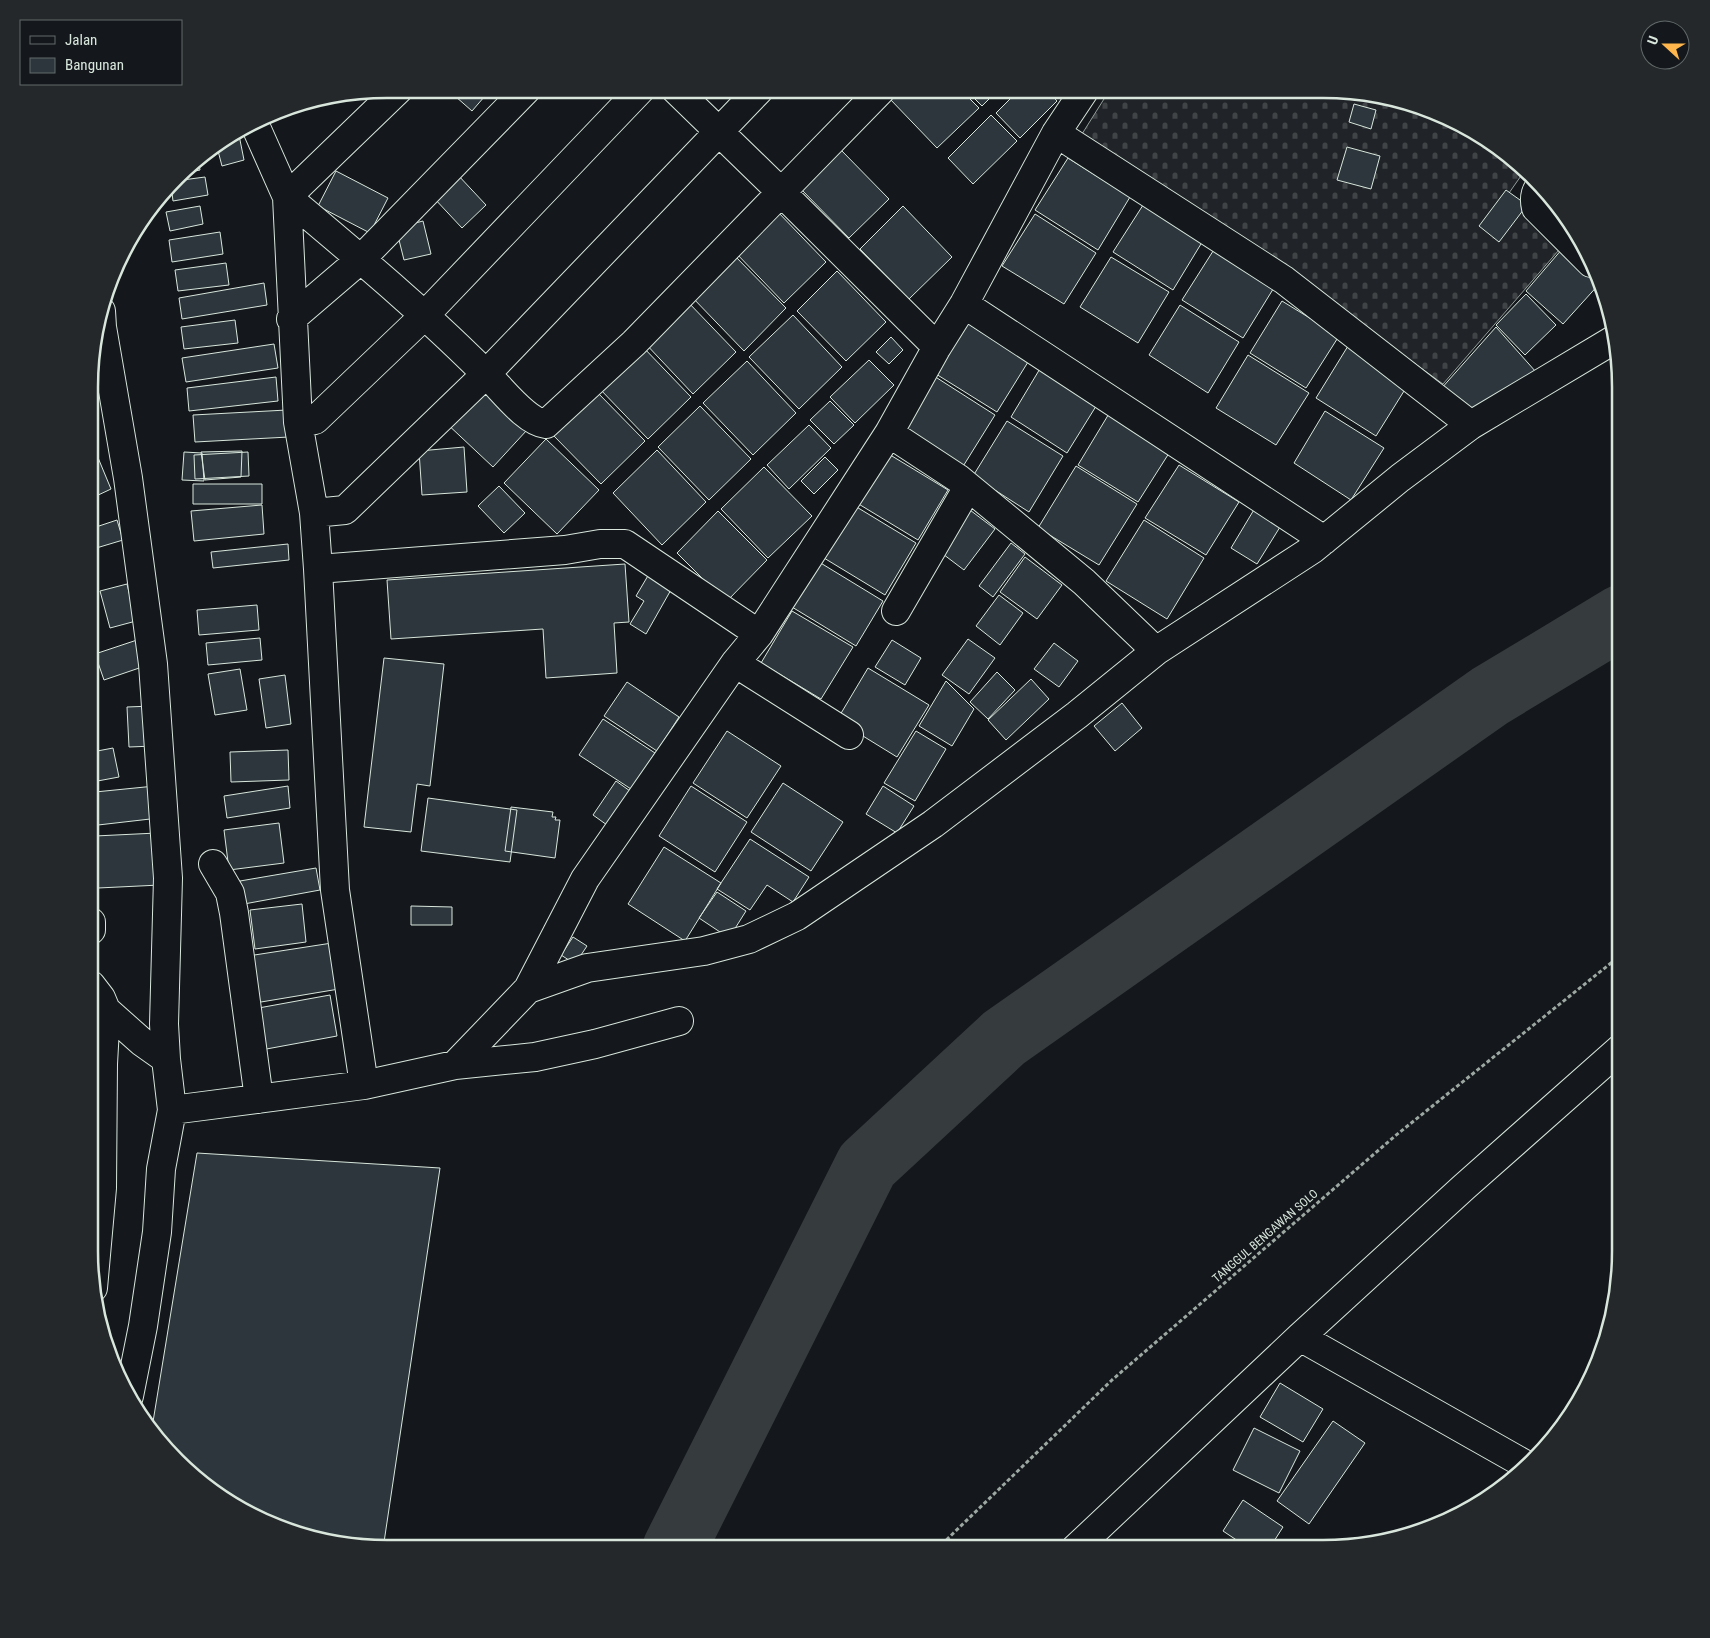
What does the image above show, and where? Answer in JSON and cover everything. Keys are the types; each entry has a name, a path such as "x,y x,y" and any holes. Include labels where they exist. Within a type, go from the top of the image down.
{"street":[{"path":"286,197 391,97"},
{"path":"291,319 361,259 518,97"},
{"path":"298,422 315,420 424,316 633,97"},
{"path":"683,97 781,192 937,348"},
{"path":"314,513 345,510 486,374 752,97"},
{"path":"286,197 361,259 424,316 529,417 539,423 546,424 634,343 874,97"},
{"path":"455,1066 528,989 585,879 735,663 759,634 889,433 964,304 1056,133 1079,97"},
{"path":"256,128 286,197 291,319 298,422 314,513 318,569 335,890 364,1085"},
{"path":"1056,133 1284,280 1472,425"},
{"path":"1536,191 1534,201 1536,208 1579,251"},
{"path":"964,304 1324,540"},
{"path":"103,331 128,478 153,664 168,878 164,1024 172,1110 161,1170 156,1241 143,1326 131,1387"},
{"path":"528,989 587,968 704,952 749,938 797,916 933,824 1077,715 1156,651 1324,540 1400,478 1472,425 1609,343"},
{"path":"889,433 959,479 1084,582 1156,651"},
{"path":"896,611 968,487"},
{"path":"318,569 565,550 600,544 625,544 759,634"},
{"path":"735,663 849,735"},
{"path":"213,864 230,893 234,912 259,1099"},
{"path":"97,993 106,1010 142,1042 166,1059"},
{"path":"97,1244 102,1188 103,1064 106,1010"},
{"path":"172,1110 364,1085 455,1066 534,1057 595,1044 680,1021"},
{"path":"1085,1540 1300,1337 1464,1187 1612,1056"},
{"path":"1300,1337 1521,1462"}],"path":[{"name":"TANGGUL BENGAWAN SOLO","path":"946,1540 1112,1380 1395,1136 1612,962"}],"green space":[{"path":"1105,97 1324,97 1362,100 1399,107 1452,127 1500,157 1521,176 1509,193 1565,243 1443,384 1236,234 1082,134"}],"building":[{"path":"456,97 484,97 472,111"},
{"path":"968,97 979,108 937,148 889,98"},
{"path":"973,97 991,97 982,106"},
{"path":"1012,97 1053,97 1057,101 1020,138 996,113"},
{"path":"1354,104 1376,110 1371,129 1349,122"},
{"path":"991,115 1017,141 973,184 948,158"},
{"path":"240,138 244,160 222,166 218,151"},
{"path":"1347,147 1380,156 1371,189 1337,180"},
{"path":"840,149 889,199 849,238 800,188"},
{"path":"1068,158 1130,197 1098,250 1035,210"},
{"path":"336,171 388,198 370,233 318,206"},
{"path":"457,174 486,205 462,228 433,197"},
{"path":"205,177 208,195 173,201 172,193 184,180"},
{"path":"1506,190 1527,205 1499,242 1479,226"},
{"path":"1145,202 1204,239 1173,290 1113,252"},
{"path":"200,206 203,224 170,231 166,212"},
{"path":"903,206 952,257 909,299 860,249"},
{"path":"776,210 826,262 784,303 734,251"},
{"path":"1035,214 1096,253 1064,304 1002,266"},
{"path":"423,221 431,254 404,260 396,228"},
{"path":"220,232 223,254 172,262 169,240"},
{"path":"1215,248 1275,286 1243,338 1182,300"},
{"path":"1563,248 1589,271 1595,288 1563,324 1526,291"},
{"path":"732,253 786,308 744,351 690,295"},
{"path":"1111,257 1169,292 1138,343 1080,307"},
{"path":"226,263 229,285 178,291 175,270"},
{"path":"837,271 886,322 846,361 797,311"},
{"path":"264,283 267,305 182,319 179,298"},
{"path":"1526,294 1556,325 1525,355 1496,325"},
{"path":"686,300 736,352 693,394 643,341"},
{"path":"1282,301 1339,336 1306,388 1250,353"},
{"path":"1180,305 1239,342 1208,393 1149,355"},
{"path":"793,315 842,367 799,409 749,357"},
{"path":"235,320 238,343 184,349 181,327"},
{"path":"967,323 1028,362 997,412 936,374"},
{"path":"1496,327 1536,372 1474,416 1440,390"},
{"path":"891,337 903,350 889,364 876,352"},
{"path":"274,344 278,368 186,382 182,358"},
{"path":"641,345 691,397 648,439 598,387"},
{"path":"1348,346 1409,383 1376,436 1316,398"},
{"path":"1248,355 1309,393 1276,445 1216,408"},
{"path":"869,360 894,385 855,423 830,397"},
{"path":"747,361 796,413 753,455 703,403"},
{"path":"1041,367 1098,403 1067,453 1011,417"},
{"path":"934,376 995,415 962,468 901,430"},
{"path":"276,377 278,401 189,411 187,388"},
{"path":"479,385 527,430 493,467 444,421"},
{"path":"596,391 645,441 601,484 552,434"},
{"path":"830,401 854,425 834,444 810,420"},
{"path":"700,406 751,459 709,500 658,447"},
{"path":"287,410 289,437 195,442 193,415"},
{"path":"1325,411 1384,448 1351,500 1294,463"},
{"path":"1110,412 1171,450 1138,502 1078,465"},
{"path":"1007,421 1063,456 1029,512 973,476"},
{"path":"809,425 831,448 789,489 767,465"},
{"path":"546,439 599,490 557,534 504,483"},
{"path":"464,447 467,492 422,495 419,451"},
{"path":"657,450 706,502 662,545 613,493"},
{"path":"242,451 241,477 205,480 201,452"},
{"path":"184,452 202,453 204,481 182,480"},
{"path":"248,452 249,476 195,479 194,455"},
{"path":"887,453 948,490 918,540 857,503"},
{"path":"97,455 111,489 97,496"},
{"path":"825,457 838,470 814,494 801,481"},
{"path":"1179,465 1239,502 1206,555 1145,518"},
{"path":"1076,466 1137,504 1099,565 1038,528"},
{"path":"764,467 812,516 768,558 721,509"},
{"path":"193,484 262,484 262,504 193,504"},
{"path":"499,486 525,513 504,533 478,506"},
{"path":"1258,503 1285,519 1257,564 1231,548"},
{"path":"262,505 264,534 194,541 191,511"},
{"path":"855,506 916,543 885,595 824,558"},
{"path":"966,507 995,529 964,570 935,548"},
{"path":"718,511 767,560 726,602 677,553"},
{"path":"117,520 123,540 97,548 97,527"},
{"path":"1144,520 1204,558 1167,619 1106,581"},
{"path":"1011,543 1025,554 993,597 979,586"},
{"path":"288,544 289,560 213,568 211,552"},
{"path":"1025,557 1062,585 1037,619 1000,592"},
{"path":"819,562 883,601 856,646 792,607"},
{"path":"625,564 629,622 614,623 617,673 546,678 543,629 391,639 387,580"},
{"path":"649,574 672,588 646,634 630,624 644,601 636,596"},
{"path":"127,584 136,621 110,628 100,591"},
{"path":"999,595 1023,613 1000,645 976,626"},
{"path":"257,605 259,630 199,635 197,610"},
{"path":"792,611 853,647 821,699 761,663"},
{"path":"260,638 262,660 208,665 206,643"},
{"path":"140,639 148,665 104,680 97,660 97,653"},
{"path":"968,639 995,658 969,694 942,675"},
{"path":"892,640 921,658 905,685 875,667"},
{"path":"1054,643 1078,661 1059,687 1034,669"},
{"path":"384,658 444,664 430,786 417,784 411,832 364,827"},
{"path":"868,668 929,705 897,757 837,720"},
{"path":"240,669 247,710 215,715 208,674"},
{"path":"997,672 1015,690 988,719 970,702"},
{"path":"285,675 291,724 266,728 259,679"},
{"path":"1031,679 1049,699 1006,740 988,720"},
{"path":"946,681 974,709 952,746 919,726"},
{"path":"627,682 679,717 657,751 604,716"},
{"path":"1122,703 1142,728 1115,751 1094,726"},
{"path":"152,706 154,746 129,747 127,707"},
{"path":"603,719 655,753 631,789 579,755"},
{"path":"727,731 781,766 747,818 693,783"},
{"path":"916,731 946,749 915,801 884,783"},
{"path":"113,748 119,777 97,781 97,751"},
{"path":"288,750 289,780 231,782 230,752"},
{"path":"616,781 630,791 607,825 593,815"},
{"path":"783,783 843,822 811,871 751,832"},
{"path":"155,786 159,818 98,825 97,792"},
{"path":"288,786 290,808 227,818 224,796"},
{"path":"691,786 747,822 715,872 659,836"},
{"path":"883,786 914,806 897,833 866,814"},
{"path":"428,798 517,810 510,862 421,851"},
{"path":"511,807 553,812 552,817 556,817 555,820 560,820 555,858 505,851"},
{"path":"279,823 284,863 229,870 224,830"},
{"path":"157,833 160,885 98,888 97,836"},
{"path":"750,839 809,877 793,902 767,885 750,910 717,889"},
{"path":"664,847 721,883 685,941 628,904"},
{"path":"316,868 320,890 244,904 240,881"},
{"path":"717,892 746,911 729,938 699,918"},
{"path":"302,904 306,942 255,949 250,910"},
{"path":"411,906 452,907 452,925 411,925"},
{"path":"573,937 587,946 575,964 561,955"},
{"path":"332,943 339,989 255,1003 248,956"},
{"path":"330,995 337,1036 261,1050 253,1009"},
{"path":"197,1153 440,1168 384,1540 348,1538 311,1531 258,1511 210,1481 182,1456 153,1422"},
{"path":"1280,1383 1323,1409 1303,1442 1260,1417"},
{"path":"1333,1421 1365,1443 1309,1524 1277,1501"},
{"path":"1254,1428 1300,1451 1279,1493 1233,1470"},
{"path":"1243,1500 1283,1527 1275,1540 1236,1540 1223,1531"}],"waterway":[{"path":"679,1540 867,1165 1004,1038 1490,696 1612,622"}]}
